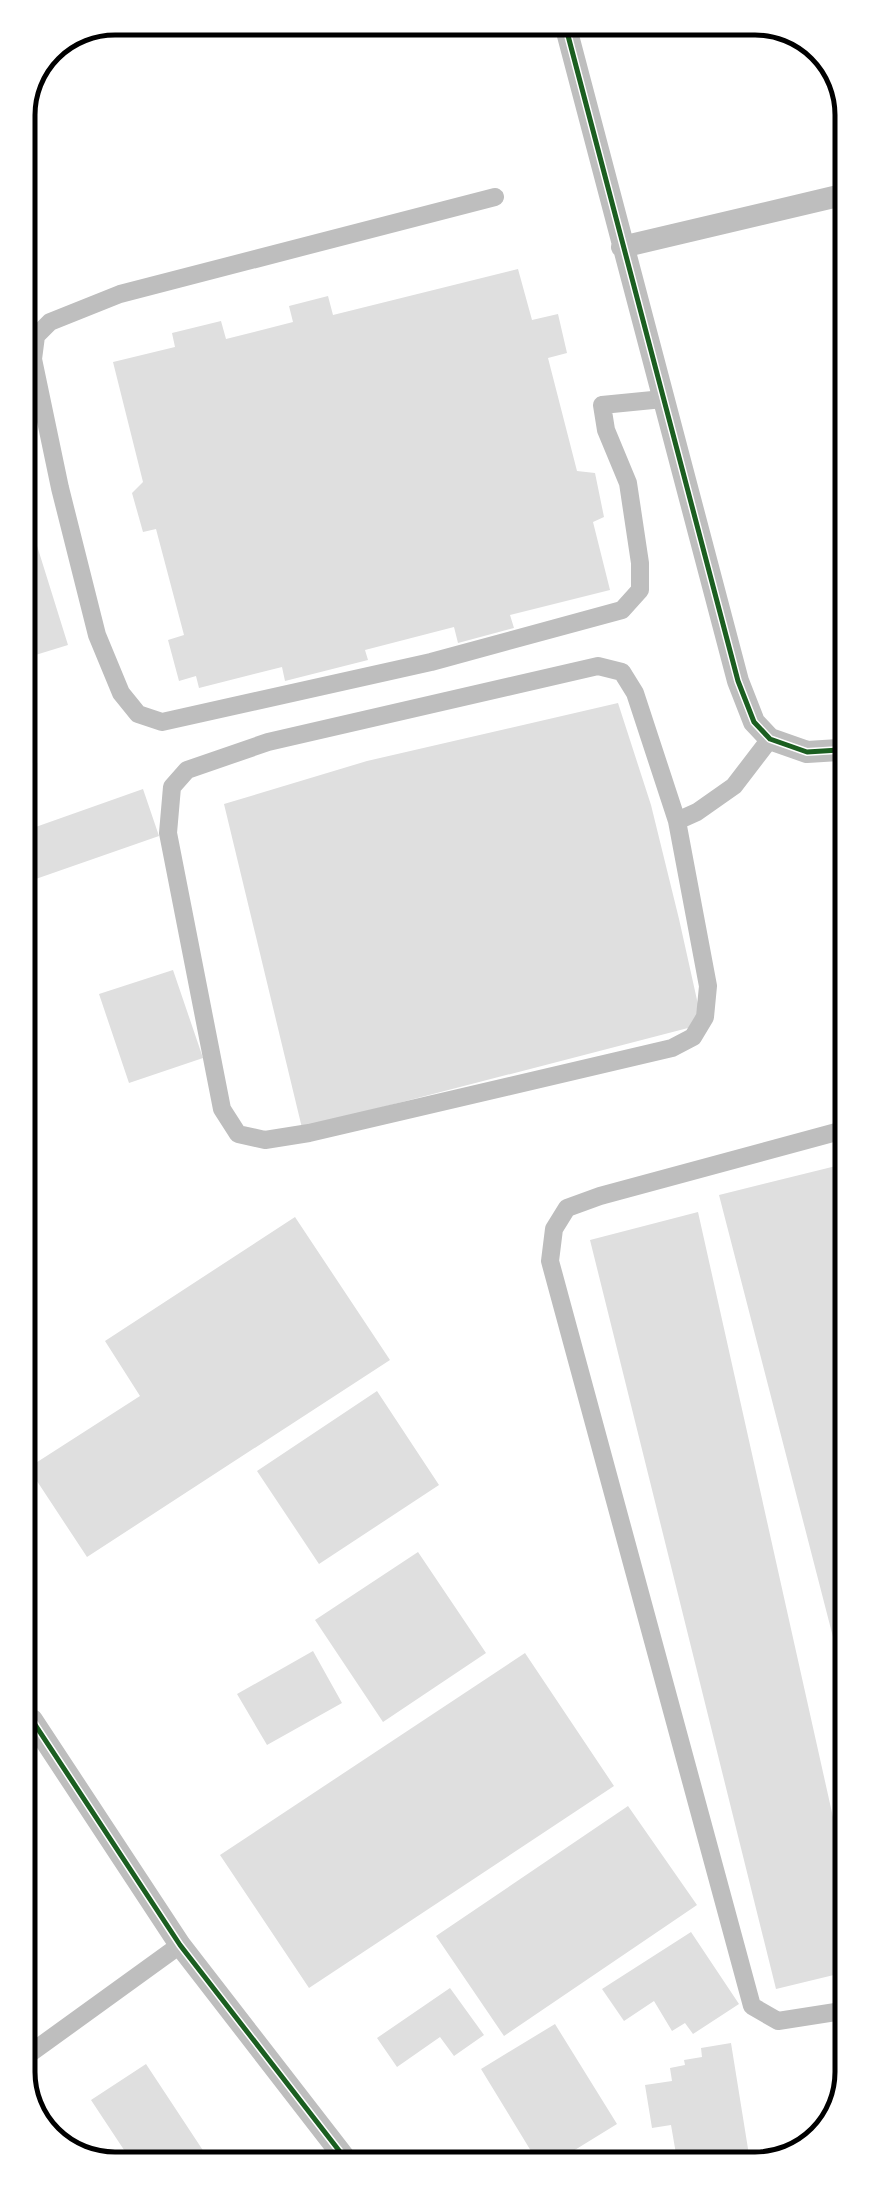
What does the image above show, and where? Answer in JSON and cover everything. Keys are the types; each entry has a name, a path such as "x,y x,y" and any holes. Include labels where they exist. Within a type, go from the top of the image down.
{"street":[{"path":"568,35 622,247 738,681 754,722 770,739 807,752 835,750"},
{"path":"622,247 835,197"},
{"path":"35,1725 180,1945 340,2152"}],"lane":[{"path":"35,344 36,336 50,322 120,294 495,197"},
{"path":"35,368 62,496 97,635 121,693 138,714 162,722 431,662 622,610 640,590 640,563 628,483 606,430 602,405 663,399"},
{"path":"598,666 622,672 635,693 676,821 708,986 705,1017 693,1037 672,1048 309,1133 265,1140 238,1134 222,1109 168,833 172,787 187,770 268,742 598,666"},
{"path":"676,821 697,812 734,786 770,739"},
{"path":"835,1132 600,1196 567,1208 554,1229 550,1261 752,2006 778,2021 835,2012"},
{"path":"35,2050 180,1945"}],"building":[{"path":"518,269 532,320 558,314 567,353 548,358 577,471 595,473 604,517 593,522 610,590 510,615 514,628 458,643 454,627 365,650 368,660 285,681 282,667 199,688 196,676 179,681 168,640 184,635 156,529 143,532 132,493 143,482 113,362 175,347 172,333 221,321 226,339 293,322 289,306 328,296 333,315"},
{"path":"35,539 68,645 35,655"},
{"path":"618,703 651,805 679,919 701,1018 688,1028 302,1128 224,804 367,761"},
{"path":"143,789 159,836 35,879 35,827"},
{"path":"173,970 203,1058 129,1083 99,994"},
{"path":"835,1166 835,1645 719,1195"},
{"path":"698,1212 835,1826 835,1975 776,1989 590,1240"},
{"path":"295,1217 390,1360 87,1557 35,1478 35,1463 140,1396 105,1341"},
{"path":"377,1391 439,1485 319,1564 257,1471"},
{"path":"418,1552 486,1653 383,1722 315,1620"},
{"path":"313,1651 342,1703 267,1745 237,1694"},
{"path":"525,1653 614,1786 309,1988 220,1855"},
{"path":"628,1806 697,1905 504,2036 436,1936"},
{"path":"691,1932 739,2004 693,2034 685,2023 672,2031 654,2001 624,2021 602,1989"},
{"path":"450,1988 484,2035 454,2056 440,2037 397,2067 377,2038"},
{"path":"555,2024 617,2124 572,2152 532,2152 481,2069"},
{"path":"731,2043 749,2152 676,2152 671,2125 652,2128 645,2085 672,2081 670,2068 685,2065 684,2060 702,2057 701,2048"},
{"path":"146,2064 204,2152 125,2152 91,2100"}],"cycle path":[{"path":"568,35 738,681 754,722 770,739 807,752 835,750"},
{"path":"35,1725 180,1945 340,2152"}]}
